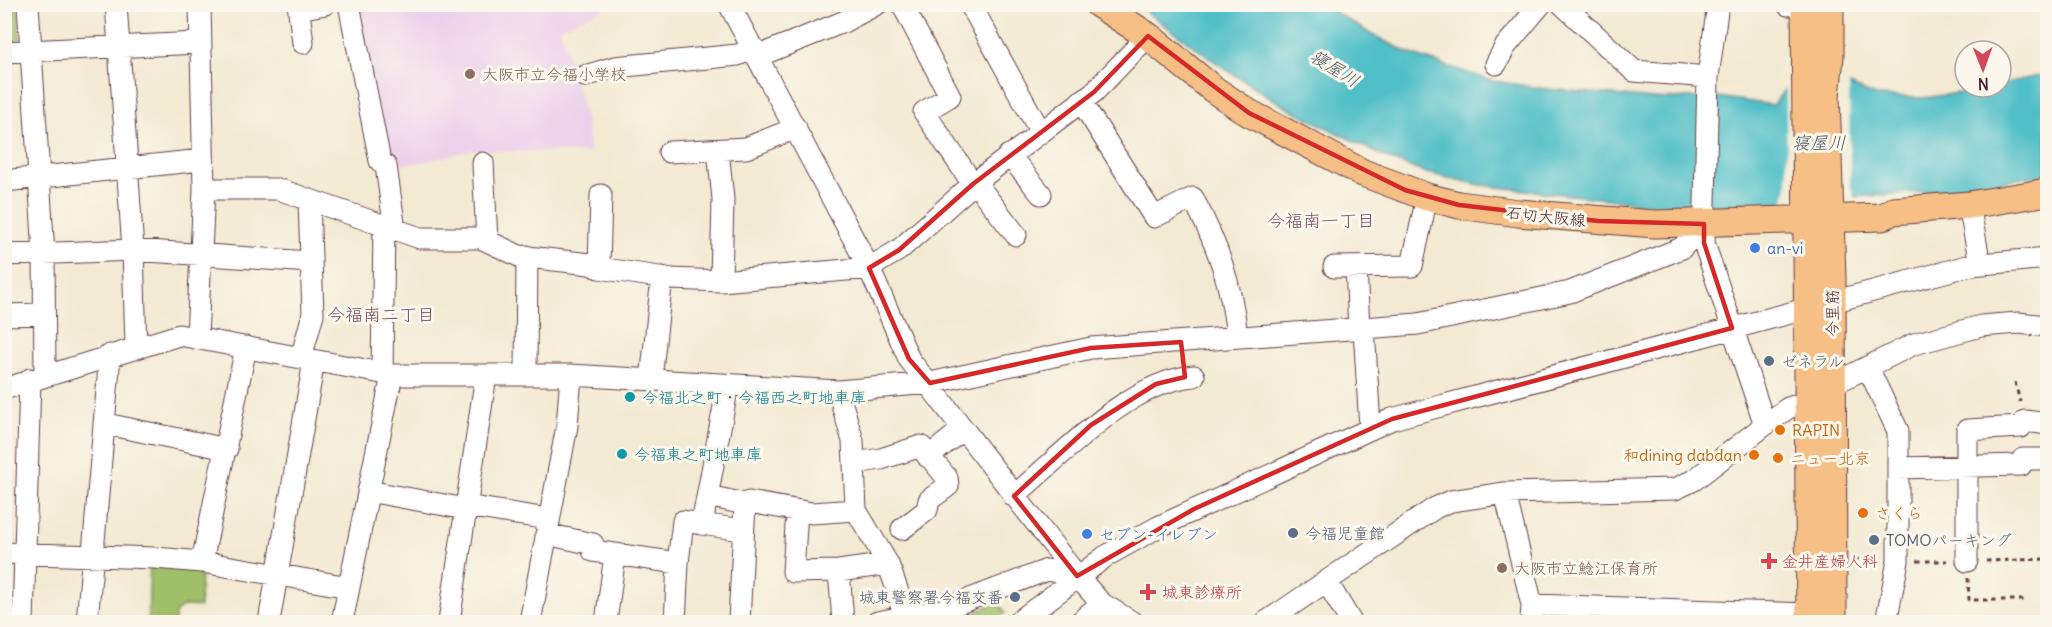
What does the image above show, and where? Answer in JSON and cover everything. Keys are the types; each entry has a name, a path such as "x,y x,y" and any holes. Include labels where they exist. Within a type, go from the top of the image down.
{"main road":[{"name":"石切大阪線","path":"1098,4 1148,36 1213,89 1249,113 1363,173 1427,198 1483,208 1598,221 1817,210 1882,217 1893,211 1969,205 2048,192"},
{"name":"今里筋","path":"1805,4 1818,46"},
{"name":"今里筋","path":"1818,620 1831,385 1819,304 1818,46 1830,4"},
{"name":"今里筋","path":"1818,620 1808,402 1819,304"}],"street":[{"path":"23,622 15,554 44,314 44,254 28,4"},
{"path":"116,4 133,250 136,347"},
{"path":"197,338 204,189 199,43 200,4"},
{"path":"303,43 298,7 325,4"},
{"path":"342,622 368,492 387,374 390,228 386,166 380,161 349,4"},
{"path":"729,4 869,268 909,359 930,383 962,430 1077,576 1101,603 1132,622"},
{"path":"585,76 615,67 756,52 843,22 877,4"},
{"path":"902,4 950,96 924,112 974,183 1016,235"},
{"path":"970,4 1040,130"},
{"path":"1496,64 1505,47 1541,4"},
{"path":"1562,4 1634,71 1708,86"},
{"path":"1718,4 1708,86 1704,243 1765,425"},
{"path":"204,189 278,189 309,202 420,238 487,240 519,256 590,264 599,268 662,277 721,281 869,268 922,232 974,183 1040,130 1094,92 1148,36"},
{"path":"4,52 199,43"},
{"path":"1081,101 1154,217 1193,198 1214,238 1225,266 1237,336"},
{"path":"669,152 753,146 796,128"},
{"path":"718,150 723,199 721,281"},
{"path":"1009,155 1041,194"},
{"path":"4,180 202,160"},
{"path":"483,163 487,240"},
{"path":"599,268 601,195"},
{"path":"1334,267 1412,266 1427,198"},
{"path":"269,622 278,574 313,314 309,202"},
{"path":"1969,205 1980,264"},
{"path":"4,388 179,335 387,374 571,375 838,391 930,383 1091,348 1418,324 1570,292 1682,248 1704,217"},
{"path":"4,255 133,250 310,262"},
{"path":"526,374 527,256"},
{"path":"1018,622 1051,600 1077,576 1106,556 1185,514 1392,419 1819,304 1980,264 2048,258"},
{"path":"1356,267 1370,428"},
{"path":"651,380 662,277"},
{"path":"4,315 44,314"},
{"path":"1266,622 1435,508 1451,501 1505,493 1675,489 1694,480 1788,408 1808,402 1831,385 1914,344 1981,326 2018,323 2048,326"},
{"path":"1014,496 1051,465 1091,425 1156,384 1190,376 1181,342"},
{"path":"202,562 227,449 246,347"},
{"path":"87,622 95,556 110,355"},
{"path":"1868,368 1898,431 1898,561 1886,622"},
{"path":"449,622 486,375"},
{"path":"530,622 567,426 571,375"},
{"path":"702,524 728,385"},
{"path":"838,391 853,441 856,510 888,564 904,617"},
{"path":"1968,561 1967,430 2021,427 2025,421 2048,424"},
{"path":"106,424 227,449"},
{"path":"929,456 962,430"},
{"path":"855,463 881,459 921,446 947,478 948,486 928,500 927,510 902,529"},
{"path":"1898,468 2021,465 2023,459 2048,459"},
{"path":"368,492 466,507 547,526 593,544 593,551 678,563"},
{"path":"1505,493 1532,614 1818,620"},
{"path":"708,496 745,504 749,502 812,513 856,510"},
{"path":"739,622 745,504"},
{"path":"797,511 787,537 793,572 838,571 888,564"},
{"path":"675,622 683,521 742,530"},
{"path":"15,554 202,562 349,587"},
{"path":"606,622 615,555"},
{"path":"877,622 941,610 1047,570 1077,576"},
{"path":"838,571 843,622"},
{"path":"1327,582 1352,622"},
{"path":"1080,622 1101,603"}],"path":[{"path":"1968,561 1970,600 2024,600"}],"highlighted area":[{"path":"1148,36 1249,113 1405,190 1459,205 1598,221 1704,224 1704,243 1732,328 1392,419 1194,509 1077,576 1014,496 1091,425 1156,384 1185,377 1181,342 1091,348 930,383 909,359 869,268 899,250 973,184 1094,92"}],"shaded area":[{"name":"大阪市立今福小学校","path":"355,5 612,5 560,28 586,121 589,153 471,150 424,162 389,165"}],"green space":[{"path":"4,5 18,5 21,47 5,48"},
{"path":"150,561 201,566 200,607 184,606 175,613 175,622 148,622"},
{"path":"998,601 1005,613 993,622 949,622 948,618 976,612"}],"water":[{"name":"寝屋川","path":"1137,5 1324,5 1369,33 1413,55 1493,81 1548,89 1655,99 1717,97 1773,105 1789,84 1847,84 1876,96 1923,98 1953,94 1953,99 2013,99 2013,81 2047,74 2047,174 1950,190 1717,207 1660,205 1481,185 1426,173 1389,159 1286,107 1225,69"}],"pier":[{"path":"1789,81 1849,82 1850,184 1855,199 1783,204 1787,187 1786,83"}],"place":[{"name":"大阪市立今福小学校","path":"470,74"},
{"name":"an-vi","path":"1755,248"},
{"name":"ゼネラル","path":"1769,361"},
{"name":"今福北之町・今福西之町地車庫","path":"630,397"},
{"name":"RAPIN","path":"1780,430"},
{"name":"今福東之町地車庫","path":"622,454"},
{"name":"和dining dabdan","path":"1754,455"},
{"name":"ニュー北京","path":"1778,458"},
{"name":"さくら","path":"1863,513"},
{"name":"今福児童館","path":"1293,533"},
{"name":"セブン-イレブン","path":"1087,534"},
{"name":"TOMOパーキング","path":"1874,540"},
{"name":"金井産婦人科","path":"1769,561"},
{"name":"大阪市立鯰江保育所","path":"1502,568"},
{"name":"城東診療所","path":"1148,592"},
{"name":"城東警察署今福交番","path":"1015,597"}],"district":[{"name":"今福南一丁目","path":"1321,220"},
{"name":"今福南二丁目","path":"381,314"}]}
